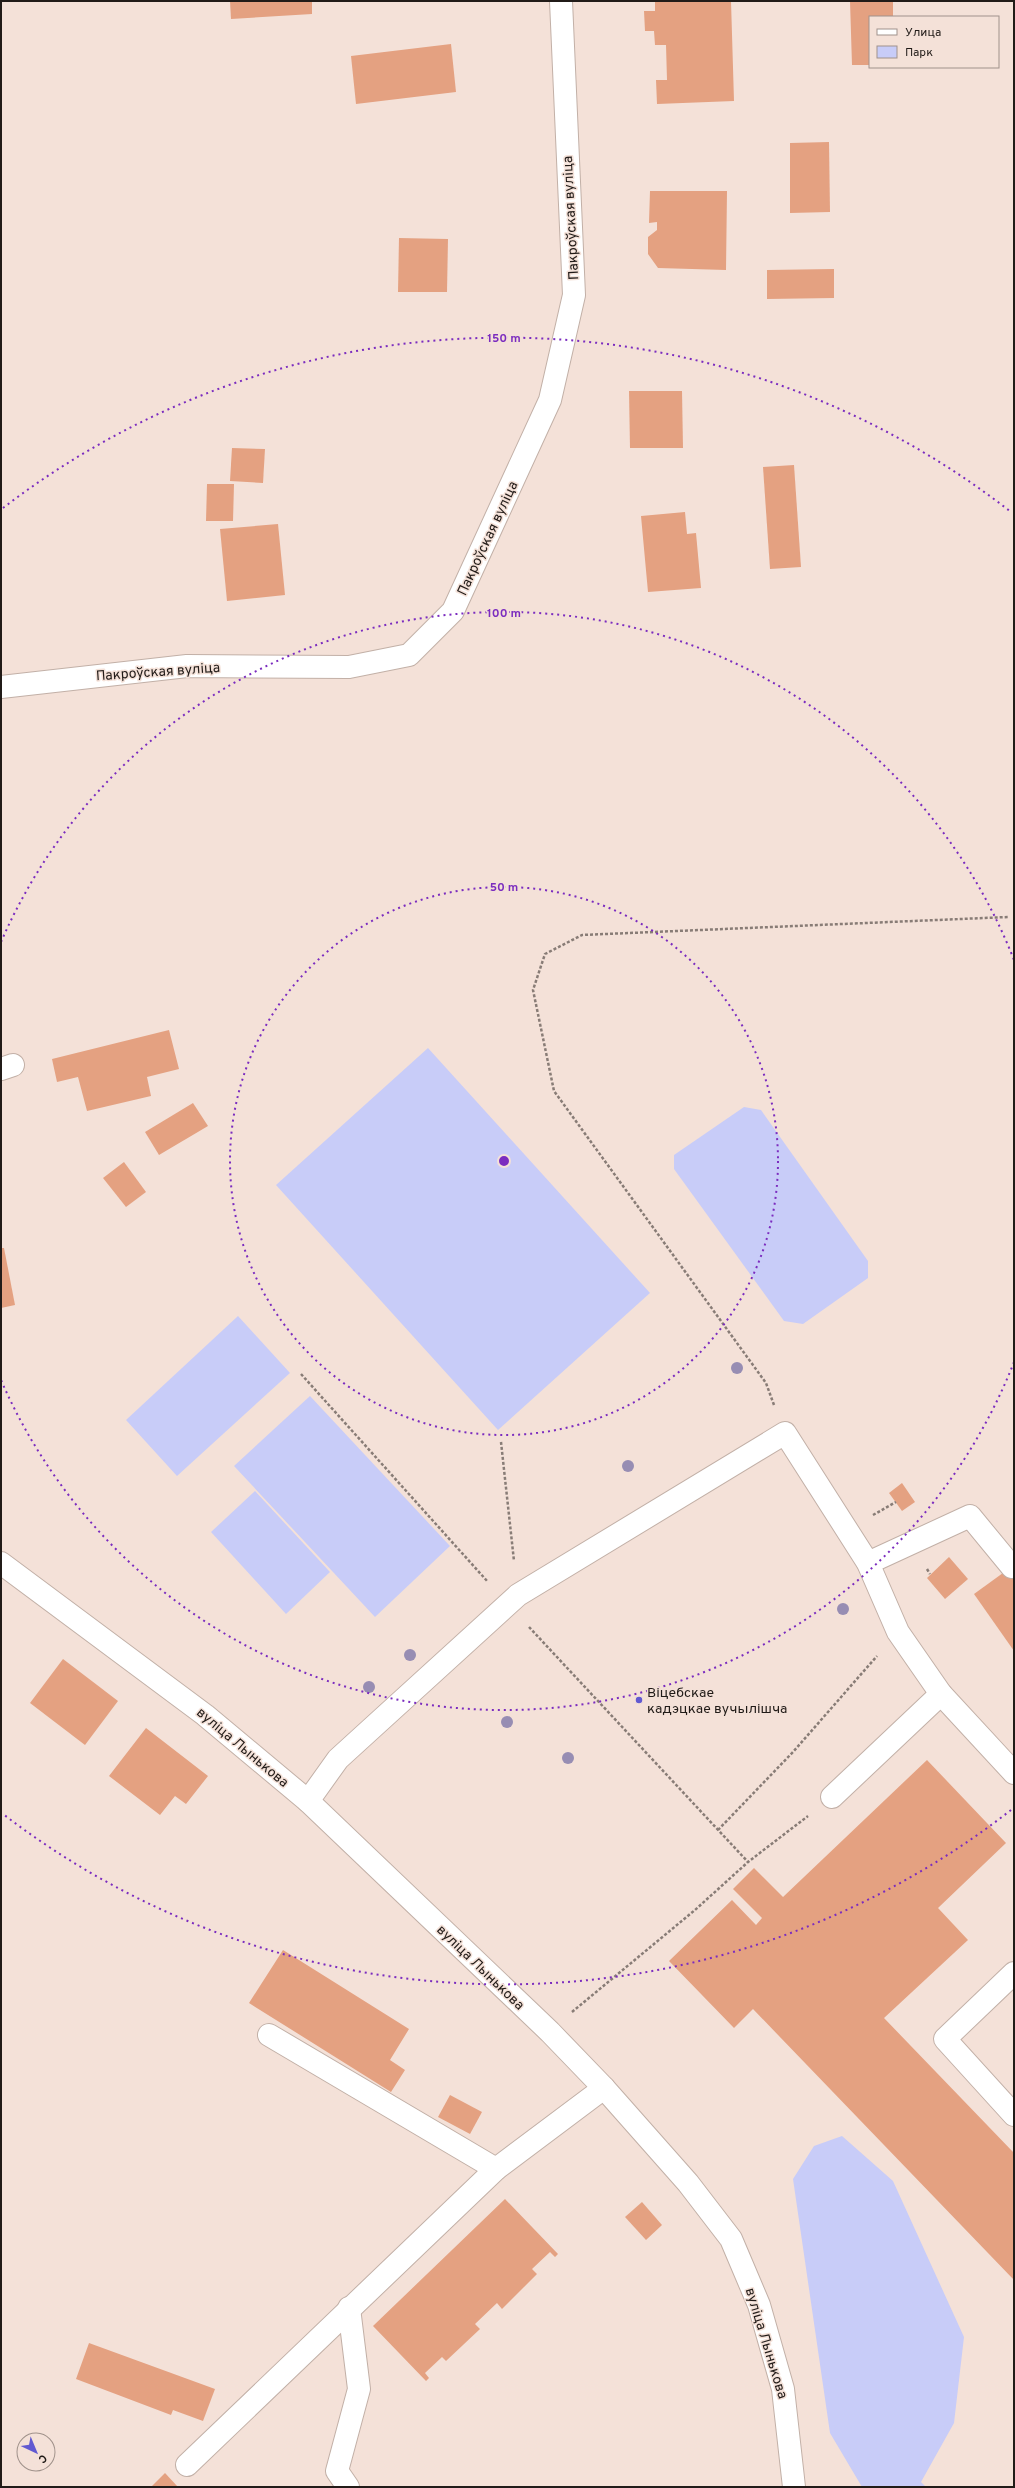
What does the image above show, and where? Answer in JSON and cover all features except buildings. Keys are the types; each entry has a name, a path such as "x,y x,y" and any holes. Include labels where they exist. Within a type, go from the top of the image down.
{"street":[{"name":"Пакроўская вуліца","path":"1,687 187,666 349,667 410,655 453,611 550,400 574,295 561,1"},
{"path":"308,1801 338,1759 513,1600 785,1433 868,1562 898,1632 941,1694 1014,1773"},
{"path":"868,1562 970,1516 1012,1567"},
{"name":"вуліца Лынькова","path":"1,1563 205,1715 308,1801 550,2032 604,2088 688,2183 731,2239 758,2305 783,2389 794,2487"},
{"path":"832,1797 941,1694"},
{"path":"1014,1973 945,2039 1014,2115"},
{"path":"269,2035 496,2169"},
{"path":"187,2465 349,2308 496,2169 604,2088"},
{"path":"348,2487 337,2471 359,2389 349,2308"}],"path":[{"path":"785,1433 766,1383 554,1091 533,990 545,954 582,935 1008,916"},
{"path":"301,1374 513,1600 748,1862"},
{"path":"501,1442 513,1600"},
{"path":"718,1830 794,1752 898,1632"},
{"path":"550,2032 612,1977 695,1910 748,1862 832,1797"}],"green space":[{"path":"428,1048 650,1293 498,1430 276,1185"},
{"path":"744,1107 761,1110 868,1261 868,1278 803,1324 784,1321 674,1169 674,1155"},
{"path":"238,1316 290,1373 177,1476 126,1420"},
{"path":"310,1396 450,1546 375,1617 234,1466"},
{"path":"255,1491 330,1572 286,1614 211,1532"},
{"path":"842,2136 893,2181 964,2337 954,2423 921,2482 926,2487 862,2487 830,2433 793,2179 814,2146"}],"place":[{"name":"Віцебскае кадэцкае вучылішча","path":"639,1700"}]}
